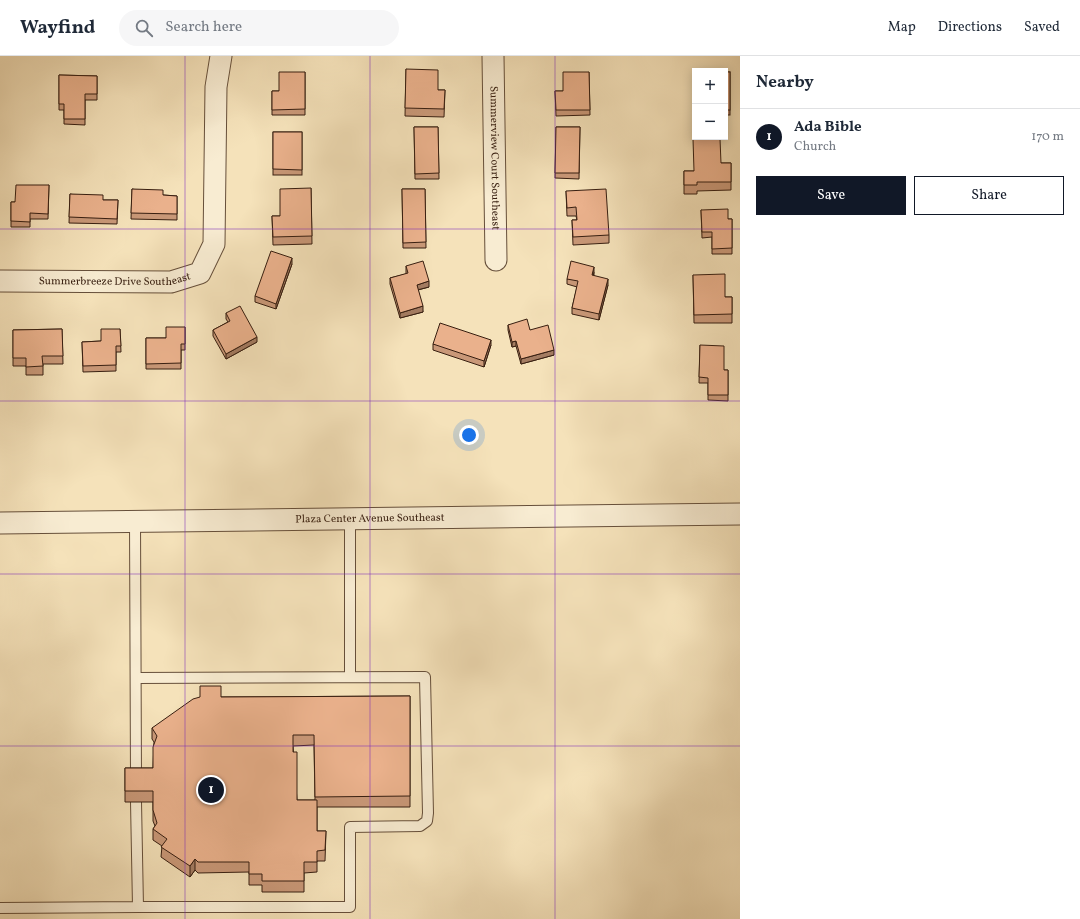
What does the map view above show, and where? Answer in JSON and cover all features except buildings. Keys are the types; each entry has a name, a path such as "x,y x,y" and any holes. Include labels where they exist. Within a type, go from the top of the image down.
{"street":[{"name":"Summerbreeze Drive Southeast","path":"0,281 171,282 200,273 214,244 216,87 221,56"},
{"name":"Summerview Court Southeast","path":"493,56 496,260"},
{"name":"Plaza Center Avenue Southeast","path":"0,523 135,520 740,514"}],"lane":[{"path":"350,519 350,677"},
{"path":"135,520 136,778"},
{"path":"0,908 350,907 350,827 420,826 427,821 425,677 136,678"},
{"path":"136,802 138,907"}],"place":[{"name":"Ada Bible","path":"211,790"}]}
